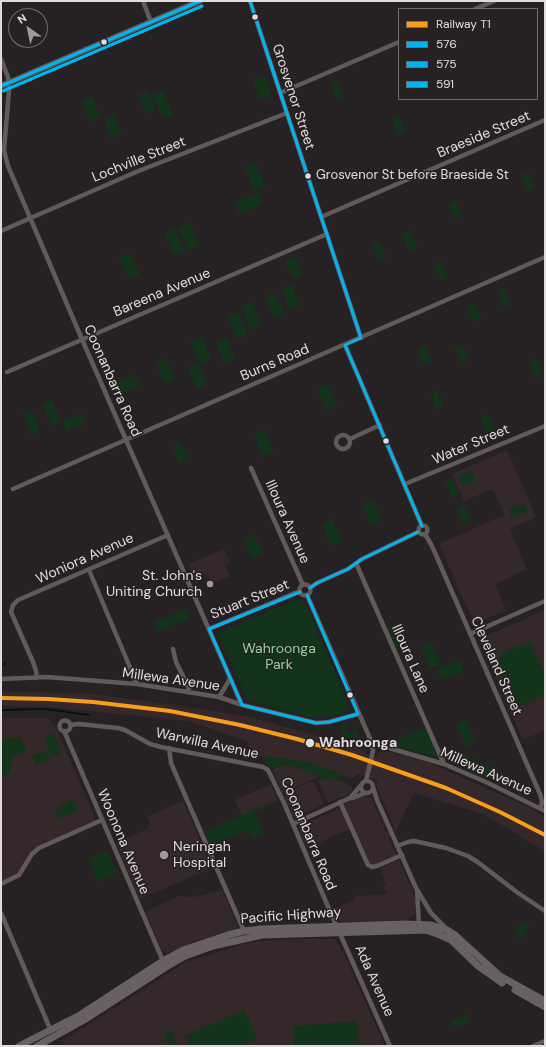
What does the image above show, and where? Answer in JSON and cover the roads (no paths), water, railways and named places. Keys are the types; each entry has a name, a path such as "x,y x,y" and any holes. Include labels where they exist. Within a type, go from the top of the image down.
{"highway":[{"name":"Pacific Highway","path":"419,927 451,940 478,966 497,980 545,1007"},
{"name":"Pacific Highway","path":"19,1046 80,1015 163,961 196,945 244,931 275,928 338,929 440,927 455,935 500,976 545,1001"},
{"name":"Pacific Highway","path":"37,1046 84,1020 166,967 198,951 262,935 338,929"}],"main road":[{"path":"1,86 200,1"}],"street":[{"path":"143,1 151,22"},
{"name":"Grosvenor Street","path":"250,1 361,338"},
{"path":"477,8 494,1"},
{"path":"280,93 398,42"},
{"name":"Coonanbarra Road","path":"1,59 9,83 5,157 82,340 242,704"},
{"name":"Lochville Street","path":"1,231 136,172 287,113"},
{"name":"Braeside Street","path":"321,217 545,120"},
{"name":"Bareena Avenue","path":"7,372 327,234"},
{"name":"Burns Road","path":"13,489 545,257"},
{"path":"344,345 380,425 422,526 427,529 425,534 420,534 418,532 418,529 422,526"},
{"path":"350,439 380,425"},
{"name":"Water Street","path":"405,484 545,426"},
{"name":"Illoura Avenue","path":"251,468 303,585"},
{"name":"Stuart Street","path":"310,588 317,583 348,569 362,559 418,532"},
{"name":"Cleveland Street","path":"425,534 432,546 540,794 543,810"},
{"name":"Woniora Avenue","path":"36,678 36,671 33,662 11,612 13,605 18,600 168,535"},
{"name":"Illoura Lane","path":"356,563 444,764"},
{"path":"89,570 137,684"},
{"path":"306,585 310,588 307,594 302,595 300,592 300,587 306,585"},
{"name":"Stuart Street","path":"209,629 295,592 300,592"},
{"path":"307,594 358,714 372,743 373,751 361,788 377,800"},
{"path":"470,634 545,601"},
{"path":"174,649 176,662 189,688 187,692"},
{"name":"Millewa Avenue","path":"1,679 47,677 137,684 219,697 316,723 329,722 358,714"},
{"path":"219,697 230,679"},
{"path":"62,721 68,721 70,724 69,729 64,731 59,726 62,721"},
{"name":"Warwilla Avenue","path":"70,724 118,728 125,730 150,744 263,767 270,772"},
{"name":"Woonona Avenue","path":"64,731 163,961"},
{"name":"Millewa Avenue","path":"372,743 444,764 543,810"},
{"path":"168,748 171,763 244,931"},
{"name":"Coonanbarra Road","path":"270,772 338,929"},
{"path":"350,798 364,782 371,782 377,800 416,888 431,913 455,935"},
{"path":"293,824 340,802 371,792 373,788"},
{"path":"340,802 368,865 372,867 377,866 402,855"},
{"path":"1,884 19,875 32,854 39,848 102,820"},
{"path":"397,846 414,841 446,848 468,856 518,893 545,910"},
{"path":"416,888 419,927"},
{"path":"1,913 51,1031"},
{"name":"Ada Avenue","path":"338,929 390,1046"},
{"path":"533,1046 545,1041"}],"waterway":[{"path":"1,710 45,709 89,715"}],"rail line":[{"name":"T1","path":"1,698 93,702 170,711 240,725 297,739 352,755 446,788 500,812 545,835"}],"place":[{"name":"Grosvenor St before Braeside St","path":"308,176"},
{"name":"St. John's Uniting Church","path":"210,584"},
{"name":"Wahroonga","path":"310,743"},
{"name":"Neringah Hospital","path":"164,855"}],"park label":[{"name":"Wahroonga Park","path":"279,658"}]}
